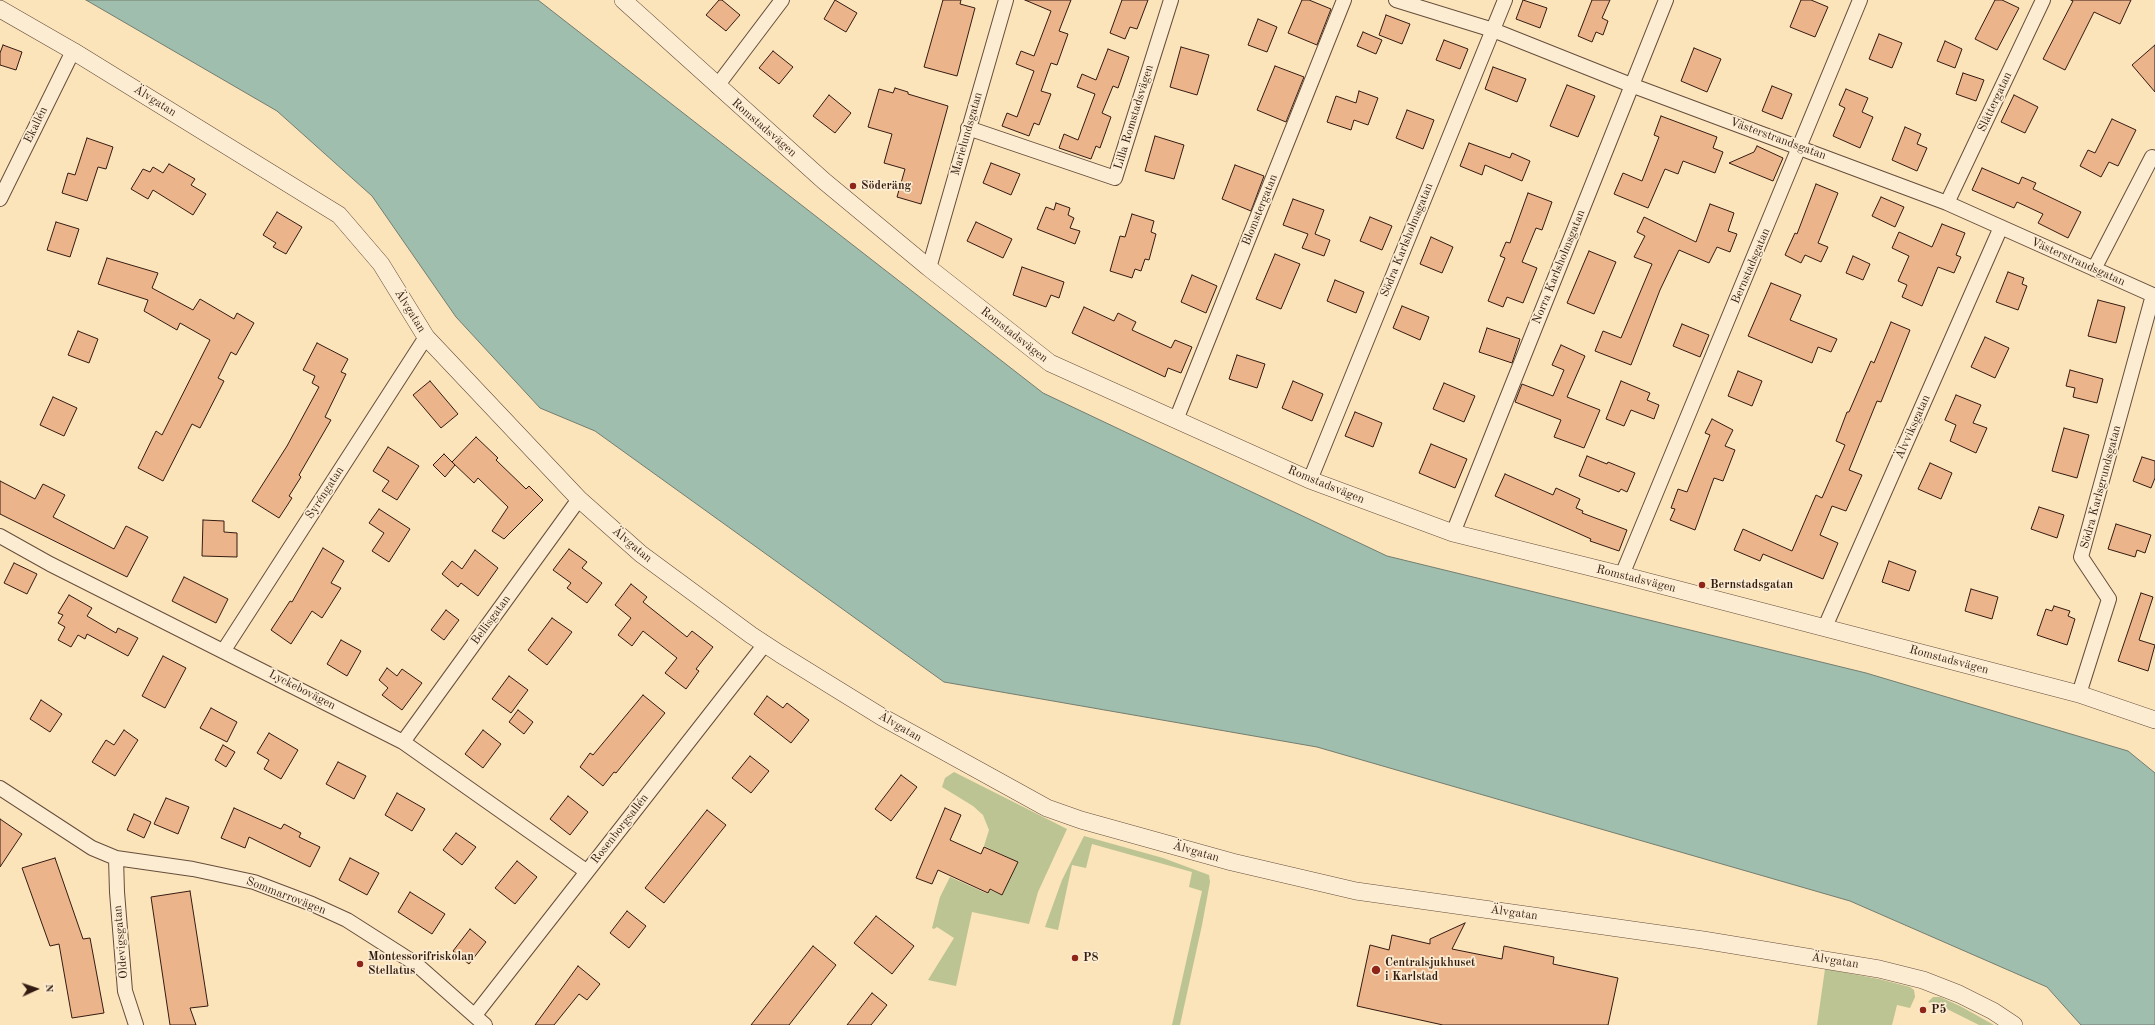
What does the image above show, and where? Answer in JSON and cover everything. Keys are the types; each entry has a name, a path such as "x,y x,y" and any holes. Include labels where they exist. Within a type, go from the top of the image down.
{"street":[{"name":"Romstadsvägen","path":"623,0 824,181 929,268 1050,364 1310,480 1453,533 1825,627 2079,694 2155,720"},
{"path":"717,86 782,0"},
{"name":"Marielundsgatan","path":"929,268 1006,0"},
{"name":"Lilla Romstadsvägen","path":"968,128 1115,178 1171,0"},
{"name":"Blomstergatan","path":"1176,420 1344,0"},
{"name":"Västerstrandsgatan","path":"1396,0 1493,30 1631,85 1947,203 2153,295"},
{"name":"Södra Karlsholmsgatan","path":"1310,480 1505,0"},
{"name":"Norra Karlsholmsgatan","path":"1453,533 1666,0"},
{"name":"Bernstadsgatan","path":"1622,575 1860,0"},
{"name":"Slåttergatan","path":"1947,203 2043,0"},
{"name":"Älvgatan","path":"0,9 73,51 339,215 380,264 426,337 579,499 641,554 765,644 882,717 1047,808 1081,820 1232,862 1356,891 1703,940 1880,969 1923,980 1958,994 1993,1011 2014,1025"},
{"name":"Ekallén","path":"0,199 73,51"},
{"path":"2094,269 2152,157 2155,159"},
{"name":"Älvviksgatan","path":"1825,627 2001,227"},
{"name":"Södra Karlsgrundsgatan","path":"2079,694 2109,599 2081,557 2153,295"},
{"name":"Syréngatan","path":"224,650 426,337"},
{"name":"Bellisgatan","path":"403,742 579,499"},
{"name":"Lyckebovägen","path":"0,536 57,567 224,650 403,742 586,871"},
{"name":"Rosenborgsallén","path":"475,1015 586,871 765,644"},
{"name":"Sommarrovägen","path":"0,788 92,848 116,858 193,869 254,882 312,904 347,920 416,964 485,1025"},
{"name":"Oldevigsgatan","path":"116,858 117,892 125,991 136,1025"}],"green space":[{"path":"954,772 1067,829 1038,892 1029,924 972,912 956,986 928,980 954,938 937,927 934,929 932,928 940,897 950,877 988,894 990,890 1002,895 1018,862 984,846 989,830 983,815 973,806 942,787 945,778"},
{"path":"1084,836 1163,858 1209,875 1210,882 1202,925 1180,1025 1172,1025 1202,891 1189,887 1192,872 1092,844 1086,868 1072,865 1058,930 1045,927 1062,880"},
{"path":"1825,969 1879,979 1910,987 1914,990 1915,997 1910,1008 1897,1005 1892,1025 1817,1025"},
{"path":"1933,997 1940,997 1960,1006 1994,1025 1979,1025 1947,1009 1928,1002"}],"shaded area":[{"path":"86,0 538,0 1043,393 1387,556 1866,673 2128,751 2155,773 2155,1025 2081,1025 2047,987 1850,901 1317,747 944,682 595,431 540,408 456,317 372,196 277,111"}],"building":[{"path":"719,0 722,0 740,15 726,31 706,15"},
{"path":"835,0 857,13 846,32 824,19"},
{"path":"943,0 961,0 960,4 975,8 957,76 924,67"},
{"path":"1025,0 1071,0 1059,31 1068,34 1057,65 1051,63 1041,91 1051,94 1039,125 1034,123 1029,136 1002,126 1007,113 1017,117 1034,71 1016,64 1021,51 1034,56 1051,11"},
{"path":"1122,0 1148,0 1137,29 1130,27 1125,39 1110,33"},
{"path":"1302,0 1309,0 1331,9 1317,45 1288,33"},
{"path":"1523,0 1547,8 1540,28 1516,19"},
{"path":"1592,0 1610,0 1602,18 1608,21 1603,35 1596,32 1592,42 1578,36"},
{"path":"1801,0 1811,0 1828,7 1815,37 1790,27"},
{"path":"1995,0 2002,0 2019,8 1997,50 1975,39"},
{"path":"2071,0 2131,0 2120,24 2094,12 2065,70 2043,59 2073,1"},
{"path":"1386,15 1410,24 1402,44 1379,35"},
{"path":"1258,19 1277,27 1267,52 1248,45"},
{"path":"1363,32 1382,40 1376,54 1357,46"},
{"path":"1879,34 1902,43 1892,68 1869,59"},
{"path":"1444,40 1468,49 1460,69 1436,60"},
{"path":"1945,41 1962,49 1955,68 1937,61"},
{"path":"3,45 22,52 16,70 0,65 0,53"},
{"path":"2155,45 2155,92 2132,65"},
{"path":"1181,47 1209,55 1197,95 1170,87"},
{"path":"1694,48 1721,59 1707,92 1681,81"},
{"path":"1108,49 1129,57 1118,88 1113,86 1102,113 1111,117 1100,148 1096,146 1091,159 1059,148 1064,134 1078,140 1095,94 1077,87 1082,74 1096,80"},
{"path":"773,51 793,67 779,84 759,68"},
{"path":"1275,66 1304,77 1286,122 1257,110"},
{"path":"1493,67 1526,79 1517,102 1485,89"},
{"path":"1963,73 1984,80 1976,101 1956,94"},
{"path":"1567,85 1595,96 1578,137 1550,126"},
{"path":"1772,86 1792,94 1782,119 1762,111"},
{"path":"895,88 908,92 908,94 948,106 921,204 897,197 905,169 884,163 892,134 868,127 879,89 893,93"},
{"path":"1846,89 1868,98 1862,112 1873,117 1860,148 1833,136 1845,108 1839,105"},
{"path":"1359,91 1378,98 1368,125 1354,120 1351,130 1327,122 1336,96 1356,103"},
{"path":"829,95 851,113 835,133 813,116"},
{"path":"2014,95 2038,107 2025,133 2001,122"},
{"path":"1407,110 1434,120 1423,149 1396,138"},
{"path":"1661,116 1717,137 1713,148 1723,152 1715,173 1683,161 1678,174 1665,169 1648,208 1614,194 1623,173 1642,181 1659,137 1654,135"},
{"path":"2112,119 2136,130 2118,166 2109,162 2101,177 2080,166 2088,150 2095,153"},
{"path":"1905,127 1921,134 1917,144 1927,148 1917,171 1892,160"},
{"path":"1155,136 1184,145 1174,179 1145,171"},
{"path":"87,138 113,147 106,169 98,167 87,201 62,193 68,173 75,175"},
{"path":"1469,143 1510,158 1512,153 1530,161 1522,181 1485,165 1482,175 1460,166"},
{"path":"1757,146 1783,158 1773,181 1729,163 1754,152"},
{"path":"991,163 1020,174 1011,195 983,183"},
{"path":"169,164 195,179 191,185 206,194 193,215 153,190 148,199 131,189 143,169 150,172 153,167 163,173"},
{"path":"1235,165 1264,176 1251,211 1222,199"},
{"path":"1982,168 2019,184 2022,177 2036,183 2033,189 2081,212 2068,238 2038,223 2043,214 2017,202 2014,208 1972,190"},
{"path":"1816,184 1838,193 1818,243 1828,247 1821,262 1805,255 1801,263 1785,255 1795,233 1797,234"},
{"path":"1528,193 1552,202 1542,230 1536,228 1522,262 1537,268 1523,303 1507,297 1503,307 1488,301 1505,258 1500,256 1506,242 1510,243"},
{"path":"1881,197 1904,207 1895,227 1872,216"},
{"path":"1293,199 1324,210 1315,234 1330,240 1324,256 1302,248 1308,234 1283,225"},
{"path":"1056,203 1070,208 1068,215 1074,218 1070,228 1080,231 1075,244 1037,229 1046,207 1054,210"},
{"path":"1710,204 1734,213 1728,231 1737,234 1730,252 1717,247 1709,263 1679,250 1660,290 1631,365 1595,351 1603,331 1621,338 1652,264 1634,257 1645,236 1637,232 1644,217 1696,242"},
{"path":"277,212 302,227 286,254 273,247 276,243 263,235"},
{"path":"1132,214 1154,221 1151,232 1156,234 1149,260 1145,259 1141,271 1135,269 1132,278 1110,271 1120,236 1125,237"},
{"path":"1370,217 1392,226 1382,250 1360,241"},
{"path":"56,222 79,229 70,257 47,250"},
{"path":"976,222 1012,239 1003,258 967,241"},
{"path":"1942,224 1965,233 1956,255 1961,257 1954,273 1938,267 1922,306 1902,297 1907,285 1898,281 1909,256 1892,248 1899,232 1932,247"},
{"path":"1431,237 1453,247 1442,273 1420,264"},
{"path":"1589,251 1616,262 1594,314 1567,303"},
{"path":"1275,254 1300,264 1281,309 1256,299"},
{"path":"1853,256 1870,264 1863,280 1846,273"},
{"path":"107,258 158,273 152,288 193,310 200,299 234,319 237,313 254,323 236,355 231,352 218,378 224,381 200,428 192,424 163,481 138,468 156,431 162,435 210,340 180,323 177,330 144,311 148,300 98,284"},
{"path":"1022,267 1064,282 1059,298 1051,295 1046,307 1013,295"},
{"path":"2008,272 2024,278 2022,284 2027,286 2018,310 1996,302"},
{"path":"1192,275 1217,286 1206,313 1181,302"},
{"path":"1335,280 1364,292 1356,313 1327,301"},
{"path":"1771,283 1801,295 1790,320 1837,339 1831,352 1818,347 1812,363 1748,336"},
{"path":"2098,300 2125,307 2116,343 2088,336"},
{"path":"1402,306 1429,317 1420,340 1393,328"},
{"path":"1084,307 1114,321 1118,313 1136,322 1132,330 1171,348 1175,340 1192,347 1181,373 1168,368 1165,377 1072,333"},
{"path":"1891,322 1910,330 1881,402 1877,401 1849,470 1862,475 1846,511 1832,506 1820,535 1838,543 1823,579 1763,554 1760,561 1734,550 1743,529 1792,551 1816,495 1822,498 1845,445 1836,441 1847,412 1849,412 1871,361 1874,363"},
{"path":"1682,324 1709,335 1700,357 1673,346"},
{"path":"1487,328 1520,339 1512,363 1479,352"},
{"path":"78,331 98,339 89,363 68,355"},
{"path":"1985,337 2009,348 1995,378 1971,367"},
{"path":"317,343 348,359 341,372 346,374 325,417 331,420 299,475 301,477 289,496 292,498 279,518 252,501 287,446 319,387 312,383 315,376 303,370"},
{"path":"1561,345 1585,356 1567,397 1600,410 1584,448 1554,437 1561,420 1515,402 1522,384 1553,396 1564,370 1552,365"},
{"path":"1237,355 1265,364 1257,388 1229,379"},
{"path":"2070,370 2103,379 2097,403 2073,397 2075,388 2066,386"},
{"path":"1738,371 1762,381 1752,406 1728,396"},
{"path":"430,381 458,414 441,428 413,395"},
{"path":"1293,381 1323,394 1312,421 1282,408"},
{"path":"1621,381 1650,393 1647,400 1659,405 1654,419 1631,410 1624,426 1606,419"},
{"path":"1444,383 1475,396 1464,422 1433,409"},
{"path":"1956,395 1981,405 1973,423 1987,428 1976,453 1950,441 1956,425 1945,420"},
{"path":"53,397 77,408 64,436 40,425"},
{"path":"1355,412 1382,423 1373,447 1345,436"},
{"path":"1712,419 1733,430 1725,446 1735,450 1723,481 1714,478 1695,530 1670,520 1675,509 1671,508 1678,489 1687,492 1710,435 1705,433"},
{"path":"2064,428 2089,435 2077,478 2052,471"},
{"path":"476,437 498,458 496,460 526,489 529,486 543,500 504,539 492,531 508,507 478,478 474,483 452,462"},
{"path":"1431,444 1467,459 1455,488 1419,473"},
{"path":"388,447 419,466 397,500 382,491 389,481 373,471"},
{"path":"444,454 455,465 445,477 433,465"},
{"path":"1587,456 1607,464 1608,462 1635,473 1627,492 1621,489 1619,492 1579,476"},
{"path":"2142,457 2155,461 2155,478 2151,488 2133,481"},
{"path":"1930,463 1952,473 1941,499 1918,489"},
{"path":"1505,474 1553,495 1556,488 1580,499 1576,508 1583,511 1582,513 1627,530 1619,551 1590,541 1591,539 1495,496"},
{"path":"0,481 35,499 43,484 65,495 53,517 114,549 126,526 148,537 127,577 0,514"},
{"path":"2039,507 2064,515 2057,538 2031,529"},
{"path":"379,509 410,529 389,562 372,551 384,533 369,523"},
{"path":"203,520 224,521 224,532 237,533 237,557 202,556"},
{"path":"2116,524 2151,535 2145,553 2137,550 2135,557 2108,549"},
{"path":"323,548 344,561 331,583 341,588 322,618 312,611 291,644 271,630 290,601 292,602"},
{"path":"569,549 587,562 582,568 602,583 587,603 567,588 571,583 553,570"},
{"path":"475,550 498,568 478,596 461,583 458,587 442,574 452,561 462,569"},
{"path":"1889,561 1916,571 1909,591 1882,582"},
{"path":"14,563 37,574 27,594 4,583"},
{"path":"184,577 228,599 216,623 172,601"},
{"path":"631,584 647,597 643,602 687,637 692,631 713,647 696,669 699,671 686,689 665,673 677,658 643,631 632,646 618,635 631,618 615,605"},
{"path":"1971,589 1998,597 1992,619 1965,611"},
{"path":"2141,593 2153,597 2139,640 2155,645 2148,671 2118,661"},
{"path":"69,595 92,608 87,616 116,633 118,628 138,638 128,656 87,634 85,639 78,635 71,647 58,640 65,627 58,623 63,615 58,613"},
{"path":"2054,606 2070,611 2068,616 2075,619 2067,645 2037,635 2046,609 2052,611"},
{"path":"446,610 459,620 444,640 431,630"},
{"path":"552,618 572,632 547,665 528,650"},
{"path":"341,640 361,651 347,676 327,664"},
{"path":"163,656 186,668 165,708 142,696"},
{"path":"387,668 397,676 402,669 422,683 402,710 382,695 388,688 379,680"},
{"path":"509,676 528,690 511,713 492,699"},
{"path":"643,695 665,713 616,773 614,772 603,786 580,767 590,753 593,755"},
{"path":"767,696 783,708 787,703 809,720 791,743 754,714"},
{"path":"41,700 62,714 50,732 30,719"},
{"path":"211,708 237,722 227,742 200,728"},
{"path":"518,710 533,722 524,734 509,722"},
{"path":"124,730 138,740 115,776 92,762 106,740 114,745"},
{"path":"483,730 501,744 483,768 465,754"},
{"path":"269,733 298,750 281,779 264,769 269,760 257,753"},
{"path":"223,745 235,752 226,767 215,760"},
{"path":"750,756 769,771 751,793 732,778"},
{"path":"338,762 366,776 354,799 326,784"},
{"path":"901,775 917,787 891,821 875,809"},
{"path":"397,793 425,809 412,831 385,815"},
{"path":"568,796 588,812 570,835 550,819"},
{"path":"166,798 189,807 178,834 154,824"},
{"path":"234,808 281,829 284,824 301,833 299,837 320,847 310,867 249,837 245,848 221,838"},
{"path":"945,808 961,815 950,840 981,854 984,847 1018,862 1002,895 990,889 988,893 938,870 932,884 916,878"},
{"path":"707,810 726,825 664,903 645,888"},
{"path":"134,814 151,822 144,838 127,830"},
{"path":"0,819 22,834 0,867"},
{"path":"456,833 476,847 462,865 443,850"},
{"path":"55,858 83,939 90,938 104,1013 72,1018 59,944 50,946 22,868"},
{"path":"350,858 379,873 367,895 339,880"},
{"path":"517,861 537,877 515,904 495,888"},
{"path":"190,891 208,1006 190,1008 196,1025 170,1025 151,897"},
{"path":"410,892 445,914 432,934 398,912"},
{"path":"627,911 646,926 629,948 610,933"},
{"path":"876,916 914,946 892,974 854,943"},
{"path":"1465,923 1452,949 1502,959 1504,946 1554,957 1553,964 1618,978 1608,1025 1443,1025 1357,1006 1370,945 1389,950 1392,935 1430,944 1430,939"},
{"path":"470,929 486,942 469,964 453,951"},
{"path":"813,946 836,965 789,1025 751,1025"},
{"path":"578,966 600,984 587,1000 579,994 554,1025 535,1025"},
{"path":"872,993 887,1005 871,1025 847,1025"}],"place":[{"name":"Söderäng","path":"853,186"},
{"name":"Bernstadsgatan","path":"1702,585"},
{"name":"P8","path":"1075,958"},
{"name":"Montessorifriskolan Stellatus","path":"360,964"},
{"name":"Centralsjukhuset i Karlstad","path":"1376,970"},
{"name":"P5","path":"1923,1010"}]}
